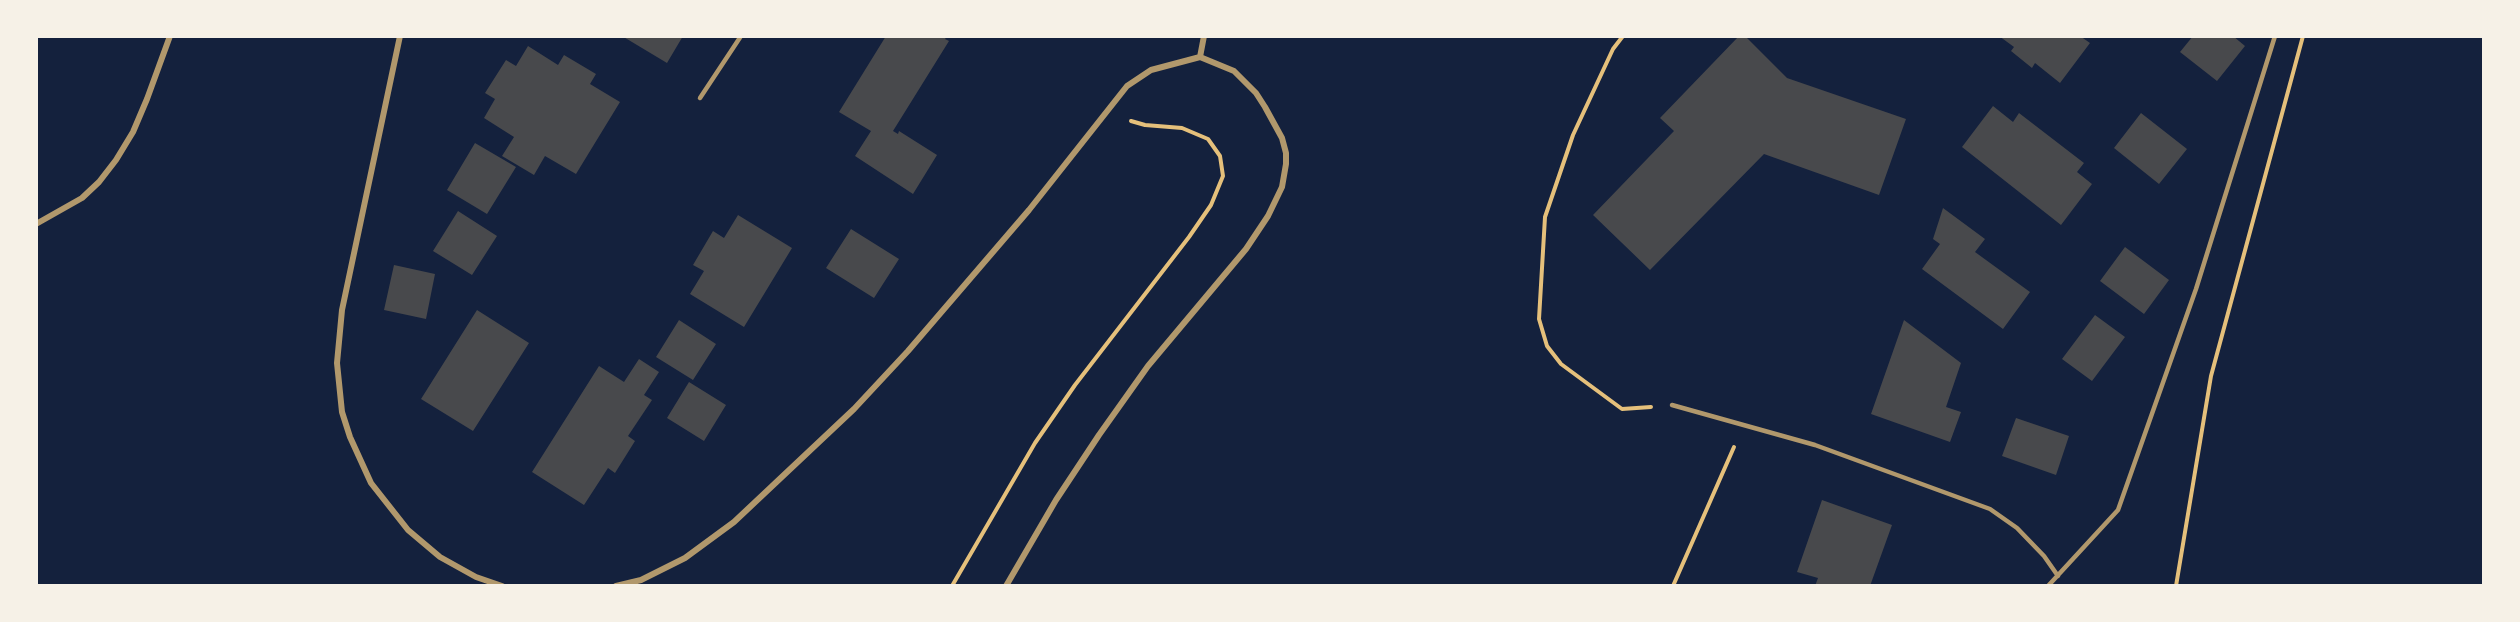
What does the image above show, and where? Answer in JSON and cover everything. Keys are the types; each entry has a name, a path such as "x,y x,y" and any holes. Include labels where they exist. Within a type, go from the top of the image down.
{"street":[{"path":"36,224 44,222 82,198 99,182 116,160 133,132 170,36"},
{"path":"400,36 342,310 337,363 342,412 350,437 371,483 408,530 440,557 476,577 502,586"},
{"path":"1200,57 1204,36"},
{"path":"616,586 641,580 693,552 734,522 854,409 943,312 1029,210 1127,86 1151,70 1200,57 1234,71 1265,107 1282,138 1286,153 1282,187 1268,216 1246,249 1148,366 1099,435 1056,500 1006,586"}],"lane":[{"path":"700,98 741,36"},
{"path":"2048,586 2118,510 2196,289 2275,36"},
{"path":"1672,405 1815,445 1990,509 2017,528 2044,556 2058,576"}],"path":[{"path":"1623,36 1613,49 1573,135 1545,217 1539,319 1546,346 1561,364 1622,409 1672,405"},
{"path":"2176,586 2211,375 2303,36"},
{"path":"952,586 1035,443 1075,385 1189,237 1211,205 1223,176 1220,156 1208,139 1182,128 1145,125 1104,114"},
{"path":"1673,586 1744,425"}],"building":[{"path":"622,36 683,36 667,63"},
{"path":"886,36 947,36 945,39 949,41 893,131 898,134 899,131 937,155 913,194 855,156 871,131 839,112"},
{"path":"1739,36 1745,36 1787,78 1906,119 1879,195 1764,154 1650,270 1593,215 1674,131 1660,118"},
{"path":"1999,36 2080,36 2090,43 2060,83 2035,63 2032,68 2011,51 2014,47"},
{"path":"2193,36 2233,36 2245,46 2217,81 2180,52"},
{"path":"528,46 558,65 564,55 596,74 590,84 620,102 576,174 545,156 534,175 502,156 514,137 484,118 495,99 485,93 506,60 516,66"},
{"path":"1993,106 2013,122 2019,113 2084,163 2077,172 2092,184 2061,225 1962,147"},
{"path":"2141,113 2187,149 2159,184 2114,148"},
{"path":"475,143 516,167 487,214 447,190"},
{"path":"1943,208 1985,239 1975,252 2030,292 2003,329 1922,269 1940,244 1933,239"},
{"path":"458,211 497,236 472,275 433,251"},
{"path":"738,215 792,248 744,327 690,294 704,271 693,265 713,231 724,238"},
{"path":"851,229 899,259 874,298 826,268"},
{"path":"2125,247 2169,280 2144,314 2100,281"},
{"path":"394,265 435,274 426,319 384,310"},
{"path":"477,310 529,343 473,431 421,399"},
{"path":"2095,315 2125,337 2092,381 2062,359"},
{"path":"679,320 716,344 693,380 656,357"},
{"path":"1904,320 1961,363 1946,407 1961,412 1950,442 1871,414"},
{"path":"639,359 659,372 644,395 652,400 628,436 635,441 615,473 608,468 584,505 532,472 599,366 624,382"},
{"path":"689,382 726,405 704,441 667,418"},
{"path":"2016,418 2069,436 2056,475 2002,456"},
{"path":"1822,500 1892,525 1870,586 1815,586 1818,578 1797,572"}]}
